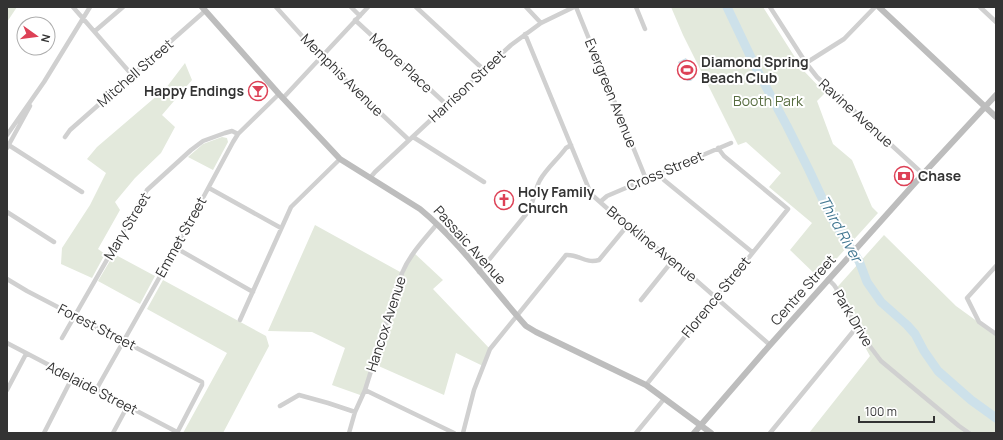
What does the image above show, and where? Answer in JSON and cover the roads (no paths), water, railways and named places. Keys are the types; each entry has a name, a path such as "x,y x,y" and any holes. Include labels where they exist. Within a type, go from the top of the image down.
{"street":[{"path":"73,7 132,74"},
{"path":"82,192 8,145 44,82 90,7"},
{"path":"95,31 123,7"},
{"name":"Memphis Avenue","path":"276,7 321,57 411,138 421,142 484,182"},
{"path":"351,7 360,16"},
{"name":"Emmet Street","path":"96,390 238,134 281,96 321,57 368,7"},
{"path":"416,7 484,70"},
{"path":"526,7 541,23"},
{"name":"Harrison Street","path":"370,178 374,172 525,34 541,23 575,7"},
{"name":"Evergreen Avenue","path":"575,7 646,179"},
{"path":"636,7 645,29"},
{"name":"Ravine Avenue","path":"770,7 817,77 923,174"},
{"path":"806,62 844,39 875,7"},
{"path":"879,7 996,117"},
{"path":"980,7 996,22"},
{"name":"Mitchell Street","path":"65,137 70,130 204,9"},
{"name":"Passaic Avenue","path":"204,9 281,96 340,159 420,209 437,224 526,326 646,385 711,433"},
{"name":"Moore Place","path":"355,20 447,105"},
{"name":"Brookline Avenue","path":"525,34 589,191 627,226 673,260 770,345"},
{"path":"7,135 44,82"},
{"name":"Centre Street","path":"694,433 859,245 996,95"},
{"name":"Mary Street","path":"62,338 147,190 203,141 232,131 238,134"},
{"name":"Cross Street","path":"600,202 607,196 731,143"},
{"path":"479,272 527,213 532,205 538,184 542,177 566,148 571,145"},
{"name":"Florence Street","path":"646,385 788,209 724,156 718,148"},
{"path":"240,320 291,208 340,159"},
{"path":"659,173 664,180 752,252"},
{"path":"209,188 281,228"},
{"path":"7,212 54,242"},
{"name":"Hancox Avenue","path":"349,433 365,390 404,268 413,252 437,224"},
{"path":"464,433 474,390 490,349 566,255 570,254 593,262 599,260 627,226"},
{"path":"176,248 254,292"},
{"path":"642,300 673,260"},
{"path":"996,266 968,298 979,322 996,334"},
{"name":"Forest Street","path":"7,279 27,291 202,382 202,385 177,433"},
{"name":"Park Drive","path":"828,280 834,285 842,297 856,328 881,361 969,433"},
{"path":"770,433 856,328"},
{"name":"Adelaide Street","path":"7,343 177,433"},
{"path":"7,390 26,354"},
{"path":"44,433 72,378"},
{"path":"365,390 454,433"},
{"path":"280,406 299,395 356,412"},
{"path":"636,433 664,399"},
{"path":"114,433 127,406"}],"water":[{"name":"Diamond Spring Beach Club","path":"686,58 695,77 691,81 687,81 678,62"}],"waterway":[{"name":"Third River","path":"727,7 831,217 859,261 867,282 881,302 915,334 924,351 938,371 971,400 996,418"}],"place":[{"name":"Diamond Spring Beach Club","path":"687,70"},
{"name":"Happy Endings","path":"258,91"},
{"name":"Chase","path":"904,176"},
{"name":"Holy Family Church","path":"504,200"}],"park label":[{"name":"Booth Park","path":"768,101"}]}
